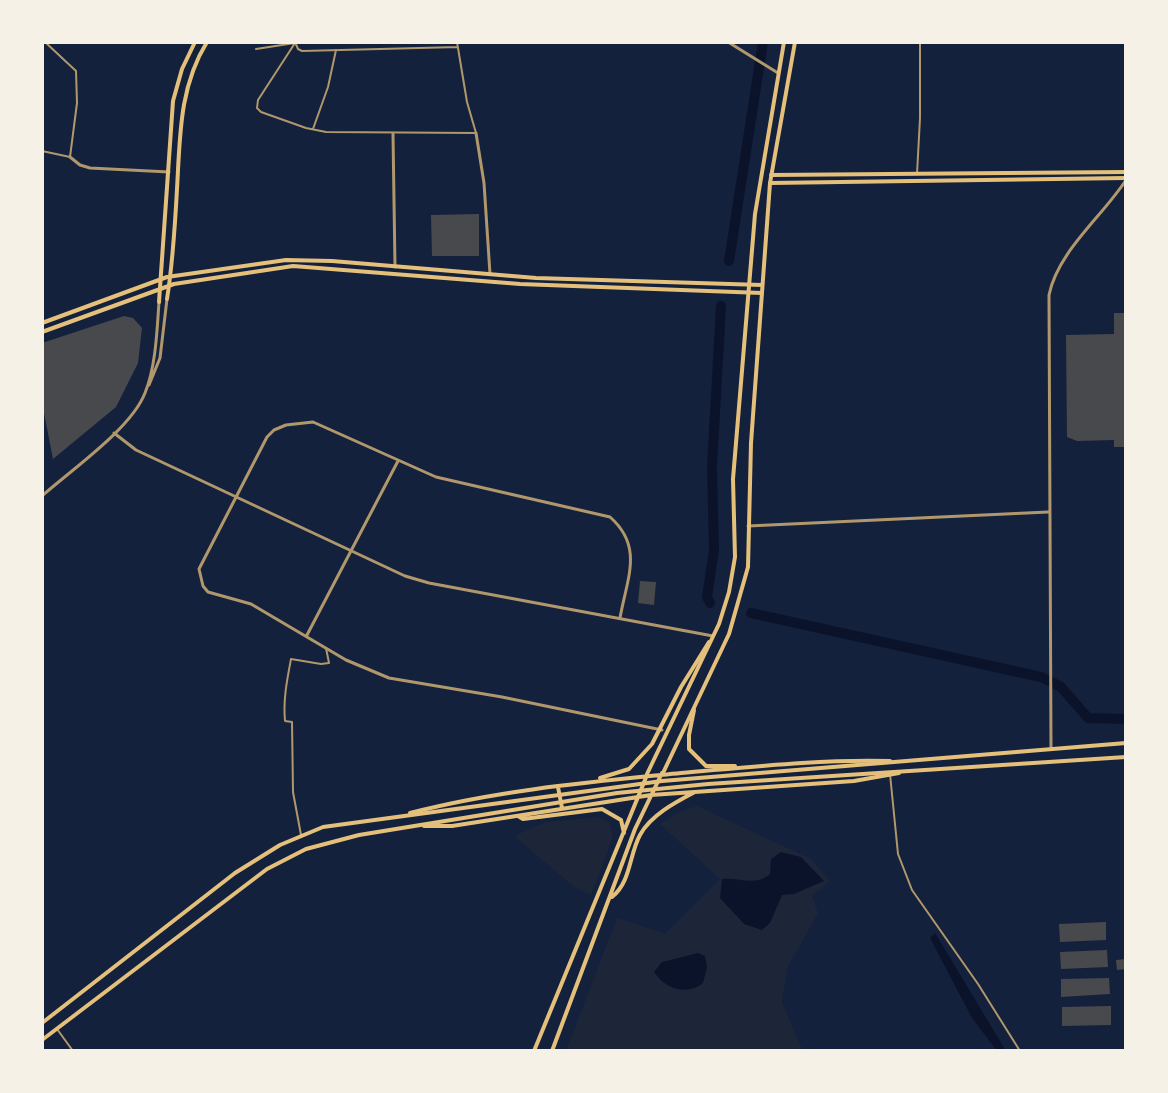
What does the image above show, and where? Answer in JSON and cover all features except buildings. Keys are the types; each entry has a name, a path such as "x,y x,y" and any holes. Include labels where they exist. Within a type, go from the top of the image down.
{"main road":[{"path":"159,302 173,101 182,69 195,42"},
{"path":"167,298 172,276 182,109 190,77 207,42"},
{"path":"534,1051 647,774 713,636 729,592 735,557 733,479 757,198 784,42"},
{"path":"552,1051 635,829 694,710 734,619 748,567 751,443 770,183 795,42"},
{"path":"771,175 1126,172"},
{"path":"770,183 1126,179"},
{"path":"42,323 172,276 286,260 332,261 490,275 762,285"},
{"path":"42,332 170,285 303,266 508,284 762,292"},
{"path":"592,781 629,769 662,730 681,687 713,636"},
{"path":"694,710 689,749 706,766 763,767"},
{"path":"42,1023 235,873 280,844 323,827 410,813 450,810 662,781 1126,743"},
{"path":"42,1040 245,885 286,857 329,841 451,818 663,788 1126,757"},
{"path":"410,813 448,803 592,781 663,773 853,760 891,761"},
{"path":"728,769 729,789"},
{"path":"417,826 452,826 651,795 854,780 903,772"},
{"path":"558,787 562,808"},
{"path":"611,897 621,890 640,834 662,812 696,791"},
{"path":"517,816 523,819 602,809 621,820 624,833"}],"street":[{"path":"45,42 76,71 78,103 70,157"},
{"path":"457,42 484,183 490,275"},
{"path":"728,42 778,73"},
{"path":"917,174 920,42"},
{"path":"295,43 302,51 458,46"},
{"path":"295,43 258,100 257,108 268,116 313,129 393,134 476,133"},
{"path":"256,49 295,43"},
{"path":"313,129 328,87 336,50"},
{"path":"393,134 395,267"},
{"path":"42,151 70,157 80,165 90,168 169,172"},
{"path":"1051,749 1047,318 1050,289 1068,255 1126,179"},
{"path":"42,496 114,433 134,412 160,358 167,298"},
{"path":"147,389 159,302"},
{"path":"620,618 631,546 624,530 610,517 583,508 436,477 313,422 298,422 274,430 267,438 235,495 201,564 200,576 204,586 217,596 251,604 346,660 389,678 502,697 662,730"},
{"path":"114,433 136,450 394,572 429,583 713,636"},
{"path":"307,635 398,461"},
{"path":"748,526 1048,512"},
{"path":"301,835 293,792 292,722 285,721 284,704 287,680 291,659 321,664 329,663 326,647"},
{"path":"890,774 898,854 912,890 978,984 1020,1051"},
{"path":"57,1029 73,1051"}],"shaded area":[{"path":"697,806 811,859 830,881 812,896 818,913 787,968 782,1002 803,1051 566,1051 617,918 665,934 720,879 660,824 681,811"},
{"path":"599,817 609,822 613,836 591,895 573,886 514,836 546,822"},
{"path":"781,852 801,857 824,881 794,894 782,895 770,923 762,930 744,924 720,898 722,879 753,881 764,878 770,874 771,859"},
{"path":"935,933 1006,1051 997,1051 972,1018 930,938"},
{"path":"698,953 705,956 707,967 703,983 697,987 677,989 664,983 654,972 662,962"}],"waterway":[{"path":"729,261 763,42"},
{"path":"710,603 707,597 714,550 712,466 721,306"},
{"path":"751,613 1041,677 1061,687 1088,718 1126,719"}]}
